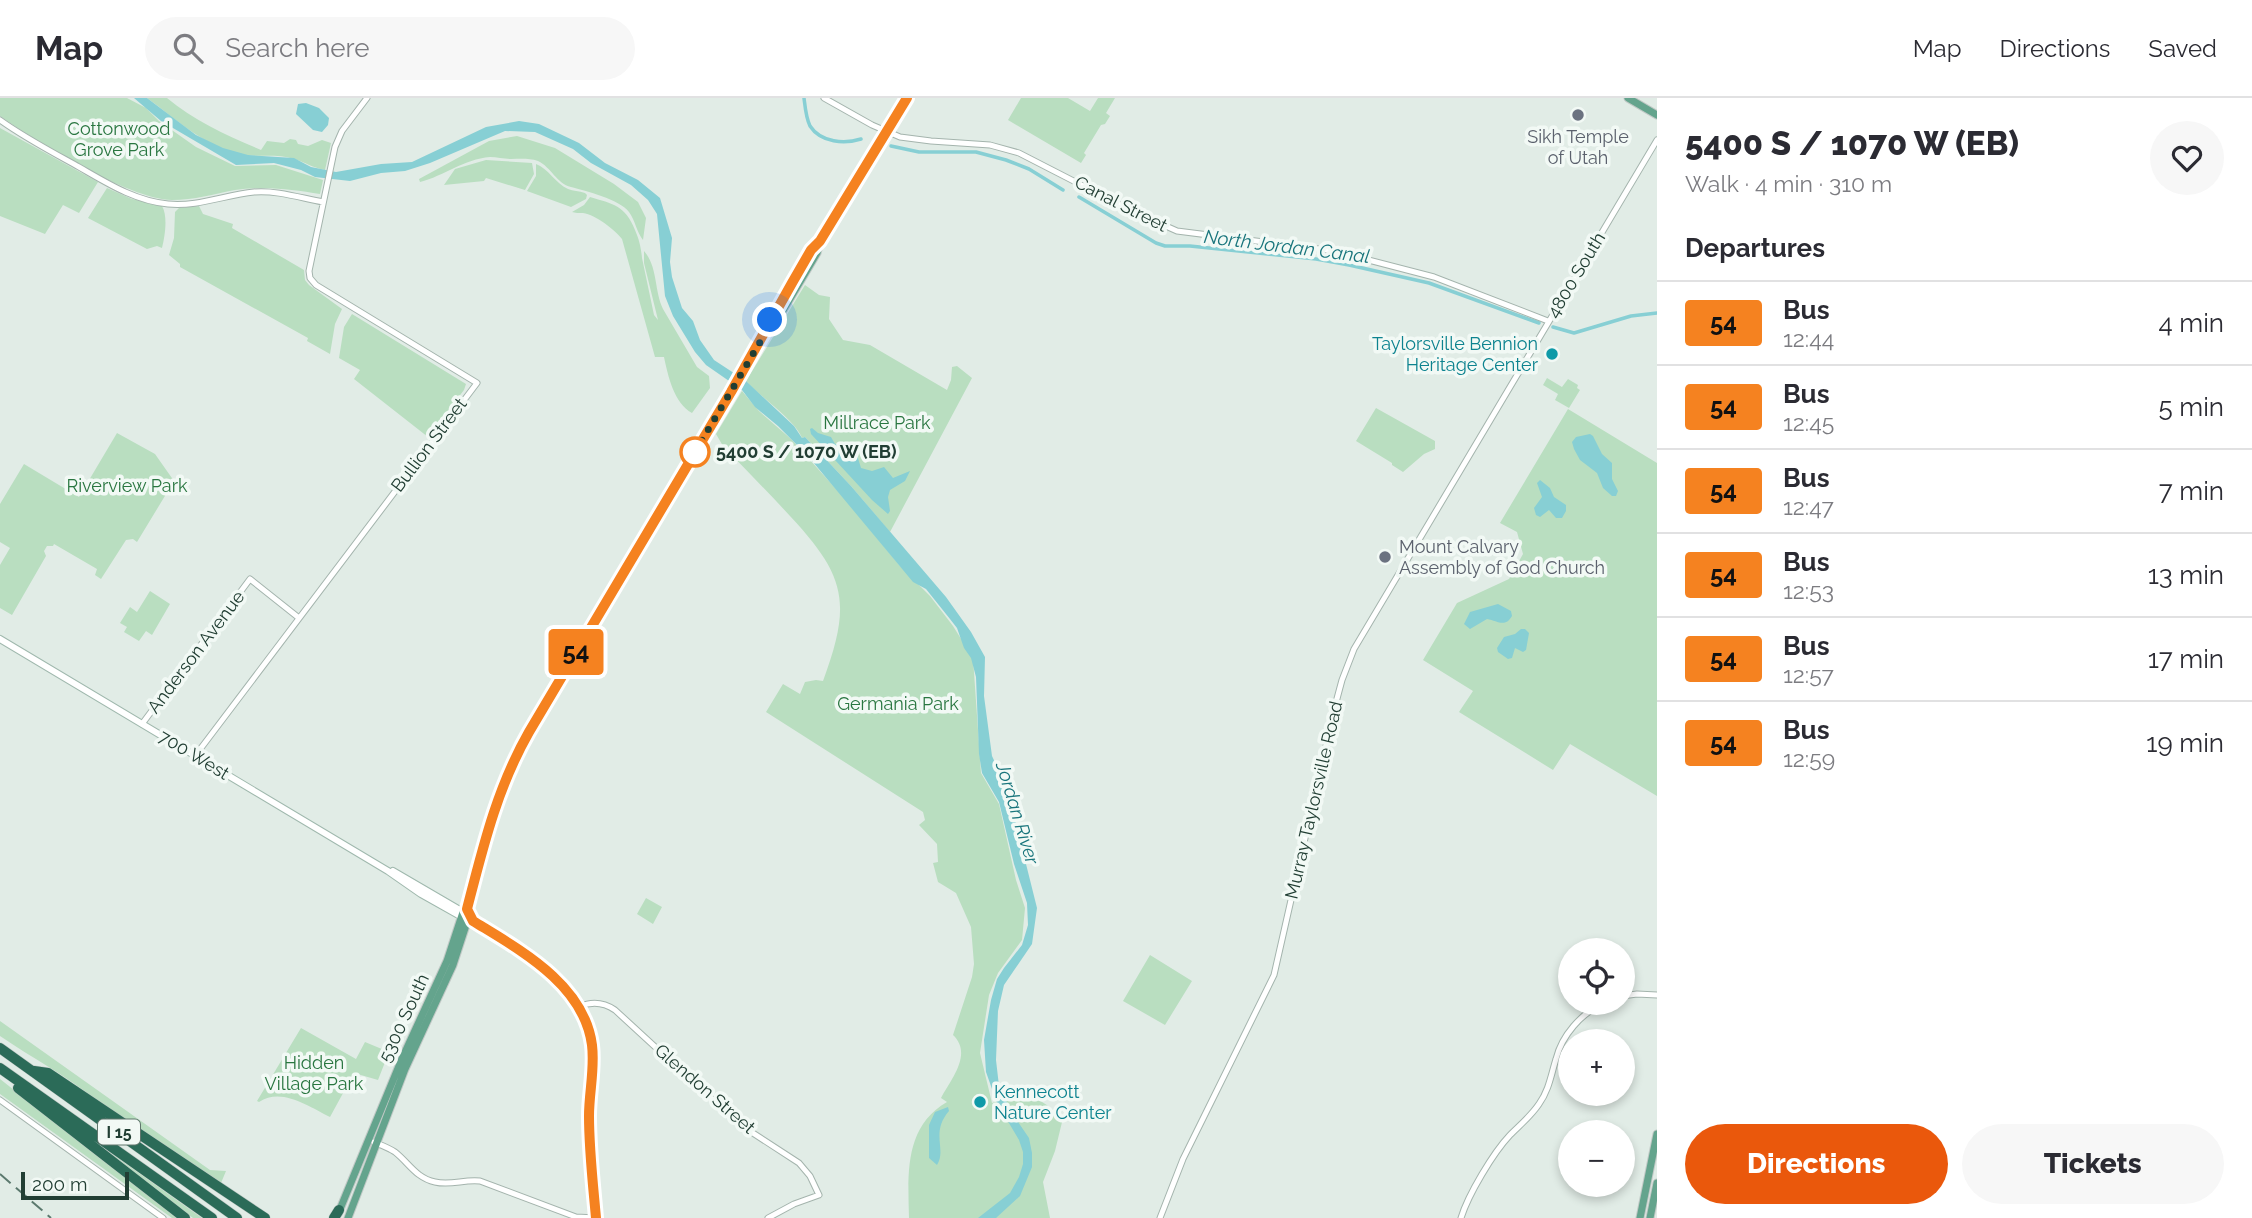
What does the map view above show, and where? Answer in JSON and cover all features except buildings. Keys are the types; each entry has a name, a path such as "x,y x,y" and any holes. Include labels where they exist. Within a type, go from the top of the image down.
{"highway":[{"name":"I 15","path":"0,1048 236,1218"},
{"name":"I 15","path":"0,1070 212,1218"},
{"path":"0,1070 4,1078 185,1218"},
{"path":"31,1070 48,1073 265,1218"}],"main road":[{"name":"5300 South","path":"348,1218 405,1069 453,965 488,828 511,766 769,327 775,324 795,284 817,253 820,241 906,98"},
{"path":"1628,98 1657,115"},
{"name":"700 West","path":"0,639 400,880 467,916 532,960 558,983 579,1007"},
{"name":"5300 South","path":"336,1215 467,916"},
{"path":"579,1007 592,1045 589,1116 596,1218"},
{"path":"1640,1218 1657,1134"},
{"path":"1650,1218 1657,1183"}],"street":[{"name":"Bullion Street","path":"195,756 477,383 312,282 309,271 335,147 342,131 367,98"},
{"name":"Canal Street","path":"824,98 886,132 907,139 990,145 1027,156 1170,229 1334,251 1445,281 1548,321"},
{"path":"0,120 100,179 152,201 194,204 256,192 323,202"},
{"name":"4800 South","path":"1502,398 1657,140"},
{"name":"Murray Taylorsville Road","path":"1160,1218 1183,1159 1274,975 1347,664 1361,635 1502,398"},
{"name":"Anderson Avenue","path":"142,724 250,579 299,618"},
{"path":"1635,994 1657,995"},
{"name":"Glendon Street","path":"579,1007 599,1003 615,1010 739,1125 799,1163 810,1176 819,1195 788,1206 768,1218"},
{"path":"1461,1218 1470,1197 1498,1150 1542,1100 1558,1051 1567,1035 1585,1015"},
{"path":"0,1100 163,1218"},
{"path":"368,1139 397,1154 416,1174 432,1182 446,1184 480,1181 576,1217 596,1218"}],"green space":[{"name":"Cottonwood Grove Park","path":"0,98 127,98 146,108 159,121 196,147 235,166 276,165 323,180 320,194 256,188 180,200 153,197 108,180 16,127 0,116"},
{"path":"147,98 167,98 200,121 261,150 267,141 284,143 290,139 308,146 322,140 331,143 325,170 288,157 240,154 214,145"},
{"path":"1021,98 1068,98 1090,111 1098,98 1115,98 1106,113 1110,116 1105,124 1101,125 1081,163 1008,120"},
{"path":"0,128 98,182 79,213 63,205 45,234 0,216"},
{"path":"517,136 555,148 638,202 646,218 643,240 624,207 602,196 566,185 535,160 481,158 420,182 419,179 489,141"},
{"path":"486,160 532,163 534,174 525,190 486,178 484,181 444,185 455,169"},
{"path":"536,164 563,186 585,193 586,199 571,207 527,191 536,176"},
{"path":"107,188 132,199 162,206 165,232 162,248 157,246 147,249 88,218"},
{"path":"590,197 612,204 627,215 640,243 654,315 658,320 644,263 644,251 652,264 663,309 697,367 709,376 710,388 692,413 676,396 664,357 655,357 622,239 610,227 593,217 572,212 584,205"},
{"path":"199,206 203,214 233,224 232,228 304,270 305,280 309,285 342,309 335,324 330,354 307,341 308,338 180,267 169,255 174,238 175,212 179,208"},
{"name":"Millrace Park","path":"805,285 819,295 830,297 829,319 843,340 870,345 947,390 952,367 957,366 972,378 890,532 851,486 805,437 802,438 793,424 746,381"},
{"path":"352,314 466,384 428,437 354,379 360,370 339,358 344,327"},
{"path":"1547,378 1562,387 1568,379 1578,385 1580,390 1569,408 1555,400 1558,394 1543,385"},
{"name":"Germania Park","path":"742,391 759,411 791,439 900,566 930,596 973,658 981,773 999,804 1025,908 1022,940 998,973 989,995 980,1053 992,1103 1014,1097 1030,1097 1045,1104 1063,1118 1055,1151 1043,1182 1050,1218 909,1218 909,1169 916,1138 933,1112 947,1102 941,1098 961,1058 959,1042 953,1035 972,977 974,964 971,927 956,893 938,882 933,863 938,862 937,844 919,825 925,820 923,812 766,712 783,684 800,694 805,682 823,681 838,631 840,610 833,574 823,556 790,516 723,446 716,434"},
{"path":"1376,408 1435,441 1435,449 1424,454 1403,472 1356,441"},
{"path":"1568,409 1657,463 1657,796 1570,744 1553,770 1459,712 1473,691 1423,660 1457,603 1509,579 1523,554 1517,532 1500,523"},
{"name":"Riverview Park","path":"117,433 155,454 174,481 137,542 133,539 126,540 101,579 95,575 97,569 54,544 47,546 44,551 46,556 12,615 0,608 0,565 10,548 0,542 0,504 24,464 79,497"},
{"path":"150,591 170,604 152,635 146,631 139,641 124,632 127,627 120,623 130,607 137,612"},
{"path":"646,898 662,907 653,924 637,914"},
{"path":"1150,955 1192,981 1165,1025 1123,1001"},
{"path":"0,1021 210,1170 226,1171 221,1183 0,1036"},
{"name":"Hidden Village Park","path":"301,1028 356,1059 365,1042 389,1052 378,1080 354,1073 330,1117 286,1098 257,1101"},
{"path":"0,1079 181,1218 172,1218 0,1094"},
{"path":"77,1129 202,1218 193,1218 111,1158"}],"water":[{"path":"134,98 147,98 196,135 223,148 248,155 294,158 311,167 336,172 412,162 486,127 519,121 539,124 579,143 605,163 638,180 660,198 672,238 672,277 682,308 693,321 700,340 714,360 746,381 794,426 802,438 805,437 851,486 946,597 985,657 984,696 992,756 1007,788 1037,908 1032,944 1004,985 998,1011 996,1060 999,1086 1012,1113 1029,1138 1032,1167 1020,1196 996,1218 978,1218 1010,1193 1019,1177 1023,1152 997,1103 986,1072 984,1040 997,979 1022,945 1028,925 1027,903 1014,864 999,802 982,773 976,677 971,658 964,648 957,628 926,589 913,582 808,456 755,407 742,390 706,365 695,352 673,316 665,296 657,214 648,200 631,185 591,163 573,149 535,132 505,131 430,163 405,171 381,173 350,181 315,177 301,170 274,163 236,165 161,121"},
{"path":"306,103 319,108 329,118 328,125 322,132 313,130 296,114 298,104"},
{"path":"812,428 831,437 835,444 843,444 847,452 857,455 861,468 872,471 884,467 893,478 910,471 905,481 890,490 888,514 811,434"},
{"path":"1590,434 1602,454 1612,463 1612,479 1618,491 1616,496 1603,488 1597,473 1580,460 1574,449 1572,442 1576,437"},
{"path":"1540,480 1550,488 1554,497 1566,505 1562,518 1556,518 1549,510 1540,517 1536,515 1534,508 1542,497 1537,483"},
{"path":"1498,604 1511,611 1512,616 1507,622 1487,619 1470,629 1464,624 1470,612"},
{"path":"1521,629 1529,633 1526,650 1523,652 1515,648 1512,658 1508,659 1498,652 1497,648 1504,637"},
{"path":"948,1107 949,1111 943,1119 939,1134 940,1159 937,1165 929,1158 929,1125 935,1112"}],"waterway":[{"name":"North Jordan Canal","path":"804,98 810,126 820,136 841,142 861,139"},
{"name":"North Jordan Canal","path":"891,146 919,152 976,152 1029,169 1063,190"},
{"name":"North Jordan Canal","path":"1079,197 1165,246 1190,246 1316,259 1349,265 1429,283 1539,323"},
{"name":"North Jordan Canal","path":"1553,327 1574,333 1631,316 1657,313"}],"railway":[{"path":"0,1174 51,1218"}],"bus line":[{"name":"54","path":"596,1218 589,1116 593,1056 590,1034 579,1007 558,983 519,949 469,916 467,909 488,828 505,780 529,732 731,392 811,250 820,241 907,98"}],"place":[{"name":"Sikh Temple of Utah","path":"1578,115"},
{"name":"Taylorsville Bennion Heritage Center","path":"1552,354"},
{"name":"5400 S / 1070 W (EB)","path":"695,452"},
{"name":"Mount Calvary Assembly of God Church","path":"1385,557"},
{"name":"Kennecott Nature Center","path":"980,1102"}],"route":[{"path":"695,452 692,457 769,327 770,320"}],"water label":[{"name":"Jordan River","path":"1018,813"}]}
